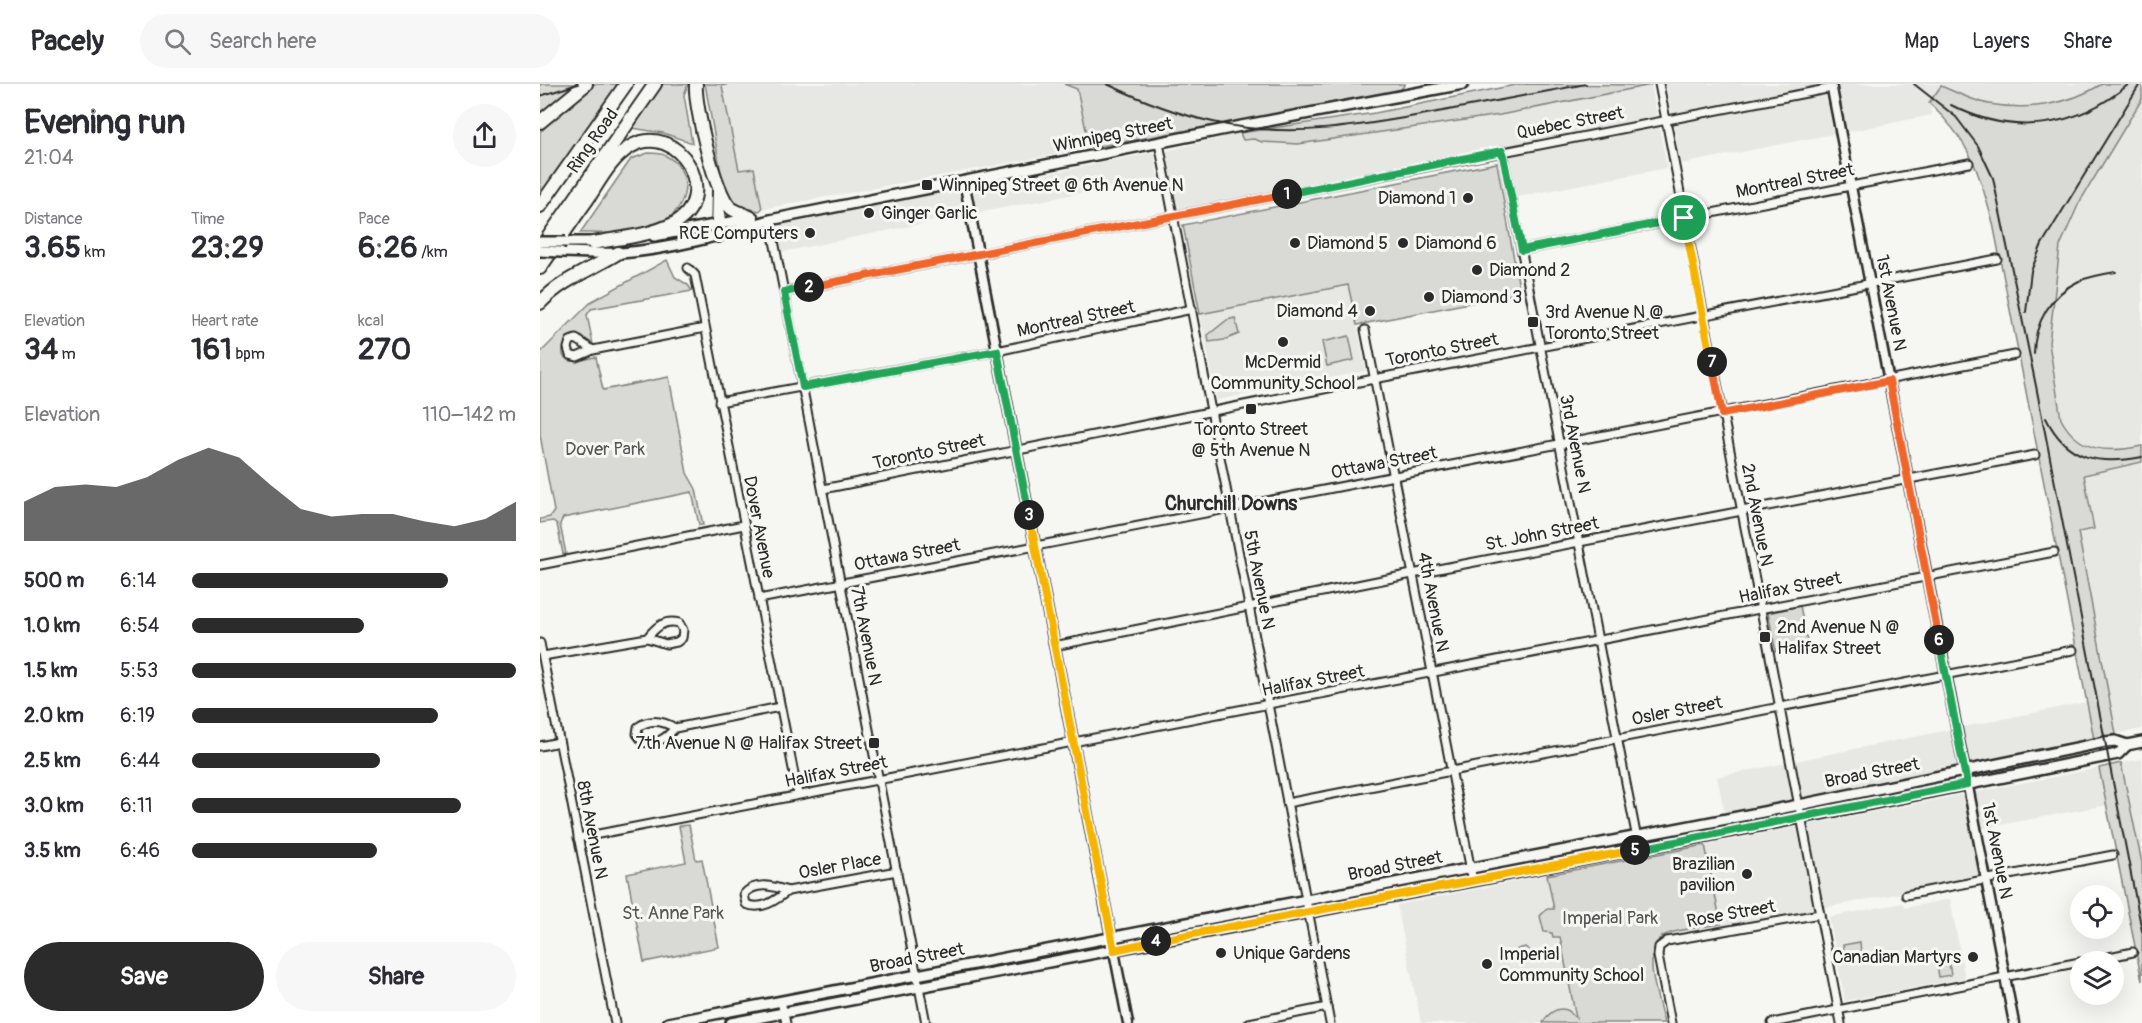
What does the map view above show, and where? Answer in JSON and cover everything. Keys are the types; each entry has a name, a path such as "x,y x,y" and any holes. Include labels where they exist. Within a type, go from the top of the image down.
{"highway":[{"path":"540,122 586,84"},
{"name":"Ring Road","path":"540,206 626,84"},
{"name":"Ring Road","path":"540,250 655,84"},
{"path":"696,84 698,109 719,188 719,230"},
{"path":"540,268 606,170 622,153 631,146 658,142 674,148 683,155 694,174 696,186 691,204 683,217 654,231 593,243"},
{"path":"719,188 731,208 752,218"},
{"path":"540,303 573,276 597,266 618,253"}],"main road":[{"name":"Winnipeg Street","path":"540,250 618,253 653,249 719,230 770,219 1463,84"},
{"name":"Winnipeg Street","path":"540,242 593,243 636,240 719,230 752,218 770,219"},
{"name":"Broad Street","path":"668,1023 1799,805 2105,742 2115,741 2127,746"},
{"name":"Broad Street","path":"731,1023 785,1018 920,988 1801,818 2118,754 2127,746 2142,742"}],"street":[{"name":"2nd Avenue N","path":"1659,84 1841,1023"},
{"name":"Quebec Street","path":"784,292 1832,86"},
{"name":"1st Avenue N","path":"1832,86 2014,1023"},
{"name":"5th Avenue N","path":"1160,143 1330,1023"},
{"name":"3rd Avenue N","path":"1502,151 1639,849"},
{"name":"Montreal Street","path":"1522,250 1969,163"},
{"path":"964,182 1128,1023"},
{"name":"7th Avenue N","path":"770,219 926,1023"},
{"name":"Toronto Street","path":"823,489 1016,449 1997,259"},
{"name":"Dover Avenue","path":"688,268 695,275 798,794"},
{"name":"Montreal Street","path":"719,402 997,351 1192,309"},
{"path":"593,350 705,328"},
{"name":"4th Avenue N","path":"1365,330 1473,881"},
{"name":"Ottawa Street","path":"759,599 1230,507 1560,446 2015,356"},
{"name":"St. John Street","path":"1054,646 1412,574 2035,455"},
{"path":"540,565 744,525"},
{"name":"Halifax Street","path":"578,838 2054,552"},
{"path":"543,657 647,638 666,644 677,642 682,638 683,630 679,623 671,621 661,624 647,638"},
{"name":"8th Avenue N","path":"540,643 615,1023"},
{"name":"Osler Street","path":"1287,803 2073,650"},
{"path":"675,728 664,722 651,721 638,727 637,734 643,742 650,744 668,736 675,728 780,707"},
{"path":"540,746 559,742"},
{"path":"1906,895 2113,855"},
{"name":"Osler Place","path":"788,891 771,886 760,886 749,888 744,894 746,904 754,907 774,901 788,891 897,871"},
{"name":"Rose Street","path":"1671,1023 1658,956 1659,947 1667,941 1820,914"},
{"path":"2124,954 2133,952"},
{"path":"1772,1023 2070,964"},
{"path":"781,1001 785,1018"},
{"path":"1249,1023 1327,1007"}],"shaded area":[{"path":"729,84 1064,84 1077,89 1090,148 762,209 754,168 739,171 722,86"},
{"path":"1666,84 1824,84 1833,134 1681,164"},
{"path":"1837,84 2102,84 2059,103 2029,108 1987,104 1941,86 1929,103 1932,115 1846,132"},
{"path":"1651,85 1667,168 1516,197 1506,146 1178,211 1166,151 1240,133 1243,140 1298,144 1500,115"},
{"path":"2142,99 2142,446 2118,451 2097,449 2079,441 2066,428 2061,419 2049,343 2060,246 2079,203"},
{"path":"1154,152 1158,178 977,213 973,189"},
{"path":"960,189 964,215 782,252 778,225"},
{"name":"McDermid Community School","path":"1349,285 1366,371 1217,400 1200,314"},
{"path":"2142,462 2142,729 2116,734 2078,532 2094,528 2084,475"},
{"path":"2086,702 2094,739 1725,814 1717,777"},
{"path":"2142,759 2142,863 2121,763"},
{"path":"2099,768 2107,805 1973,830 1981,878 1722,927 1705,845"},
{"name":"Imperial Community School","path":"1547,875 1577,1023 1421,1023 1397,905"},
{"path":"1950,899 1965,978 1845,1001 1829,917 1903,903 1905,908"}],"green space":[{"path":"540,84 576,84 540,113"},
{"path":"592,84 618,84 540,196 540,132"},
{"path":"663,84 688,84 684,95 692,143 663,133 632,128"},
{"path":"705,84 728,84 722,86 739,170 754,168 762,209 759,211 735,205 723,184"},
{"path":"1064,84 1405,84 1399,92 1090,148 1077,89"},
{"path":"1520,84 1651,85 1500,115 1298,144 1243,140 1240,133 1375,113"},
{"path":"2102,84 2142,84 2142,99 2079,203 2060,246 2049,343 2061,419 2068,430 2077,439 2096,448 2118,450 2142,446 2142,462 2084,475 2094,529 2078,532 2116,734 2094,739 1993,223 1983,187 1964,144 1929,103 1941,86 1983,103 2018,107 2062,101"},
{"path":"648,153 664,155 680,168 685,185 677,210 670,217 649,228 615,233 580,233 631,159"},
{"path":"1497,163 1520,293 1357,325 1348,285 1200,314 1183,225"},
{"name":"Dover Park","path":"667,260 675,277 688,285 692,291 591,309 587,315 593,344 581,336 572,335 564,345 563,353 564,357 572,361 596,357 603,390 669,377 687,473 696,489 703,525 699,525 692,492 563,518 560,524 566,554 563,554 557,524 553,521 540,523 540,519 550,517 554,511 540,435 540,353 592,301"},
{"path":"1235,318 1239,334 1224,340 1209,342 1208,335 1227,320"},
{"path":"1349,336 1354,360 1327,366 1322,342"},
{"path":"1800,606 1808,646 1776,652 1768,613"},
{"path":"2121,763 2142,863 2142,981 2124,885 2099,768"},
{"name":"St. Anne Park","path":"689,825 696,860 702,859 719,947 644,962 627,874 686,862 679,826"},
{"name":"Imperial Park","path":"1705,845 1721,924 1670,933 1657,942 1653,951 1653,976 1664,1023 1543,1023 1547,1016 1561,1009 1569,1011 1576,1018 1560,937 1553,937 1552,933 1544,932 1540,916 1547,909 1554,909 1547,875"},
{"path":"1860,942 1861,953 1845,956 1843,945"},
{"path":"1525,947 1532,952 1529,961 1518,963 1513,960 1511,954"},
{"path":"1948,957 1951,975 1939,977 1936,959"}],"railway":[{"path":"540,96 578,84"},
{"path":"1107,84 1159,106 1199,119 1271,130 1329,128 1386,121 1586,84"},
{"path":"1914,84 1956,117 1978,146 1993,178 2036,386 2142,931"},
{"path":"1951,105 1997,122 2043,123 2065,119 2087,111 2109,99 2129,84"},
{"path":"2026,312 2031,271 2042,244 2140,84"},
{"path":"2034,354 2037,331 2052,302 2079,281 2116,272"},
{"path":"2046,418 2064,443 2086,457 2099,460 2142,457"}],"place":[{"name":"Winnipeg Street @ 6th Avenue N","path":"927,185"},
{"name":"Diamond 1","path":"1468,198"},
{"name":"Ginger Garlic","path":"869,213"},
{"name":"RCE Computers","path":"810,233"},
{"name":"Diamond 5","path":"1295,243"},
{"name":"Diamond 6","path":"1403,243"},
{"name":"Diamond 2","path":"1477,270"},
{"name":"Diamond 3","path":"1429,297"},
{"name":"Diamond 4","path":"1370,311"},
{"name":"3rd Avenue N @ Toronto Street","path":"1533,322"},
{"name":"McDermid Community School","path":"1283,342"},
{"name":"Toronto Street @ 5th Avenue N","path":"1251,409"},
{"name":"2nd Avenue N @ Halifax Street","path":"1765,637"},
{"name":"7th Avenue N @ Halifax Street","path":"874,743"},
{"name":"Brazilian pavilion","path":"1747,874"},
{"name":"Unique Gardens","path":"1221,953"},
{"name":"Canadian Martyrs","path":"1973,957"},
{"name":"Imperial Community School","path":"1487,964"}],"district":[{"name":"Churchill Downs","path":"1231,503"}],"route":[{"path":"1502,151 1522,250 1684,218 1722,414 1889,381 1967,784 1114,950 997,351 803,387 784,292 1502,151"}]}
